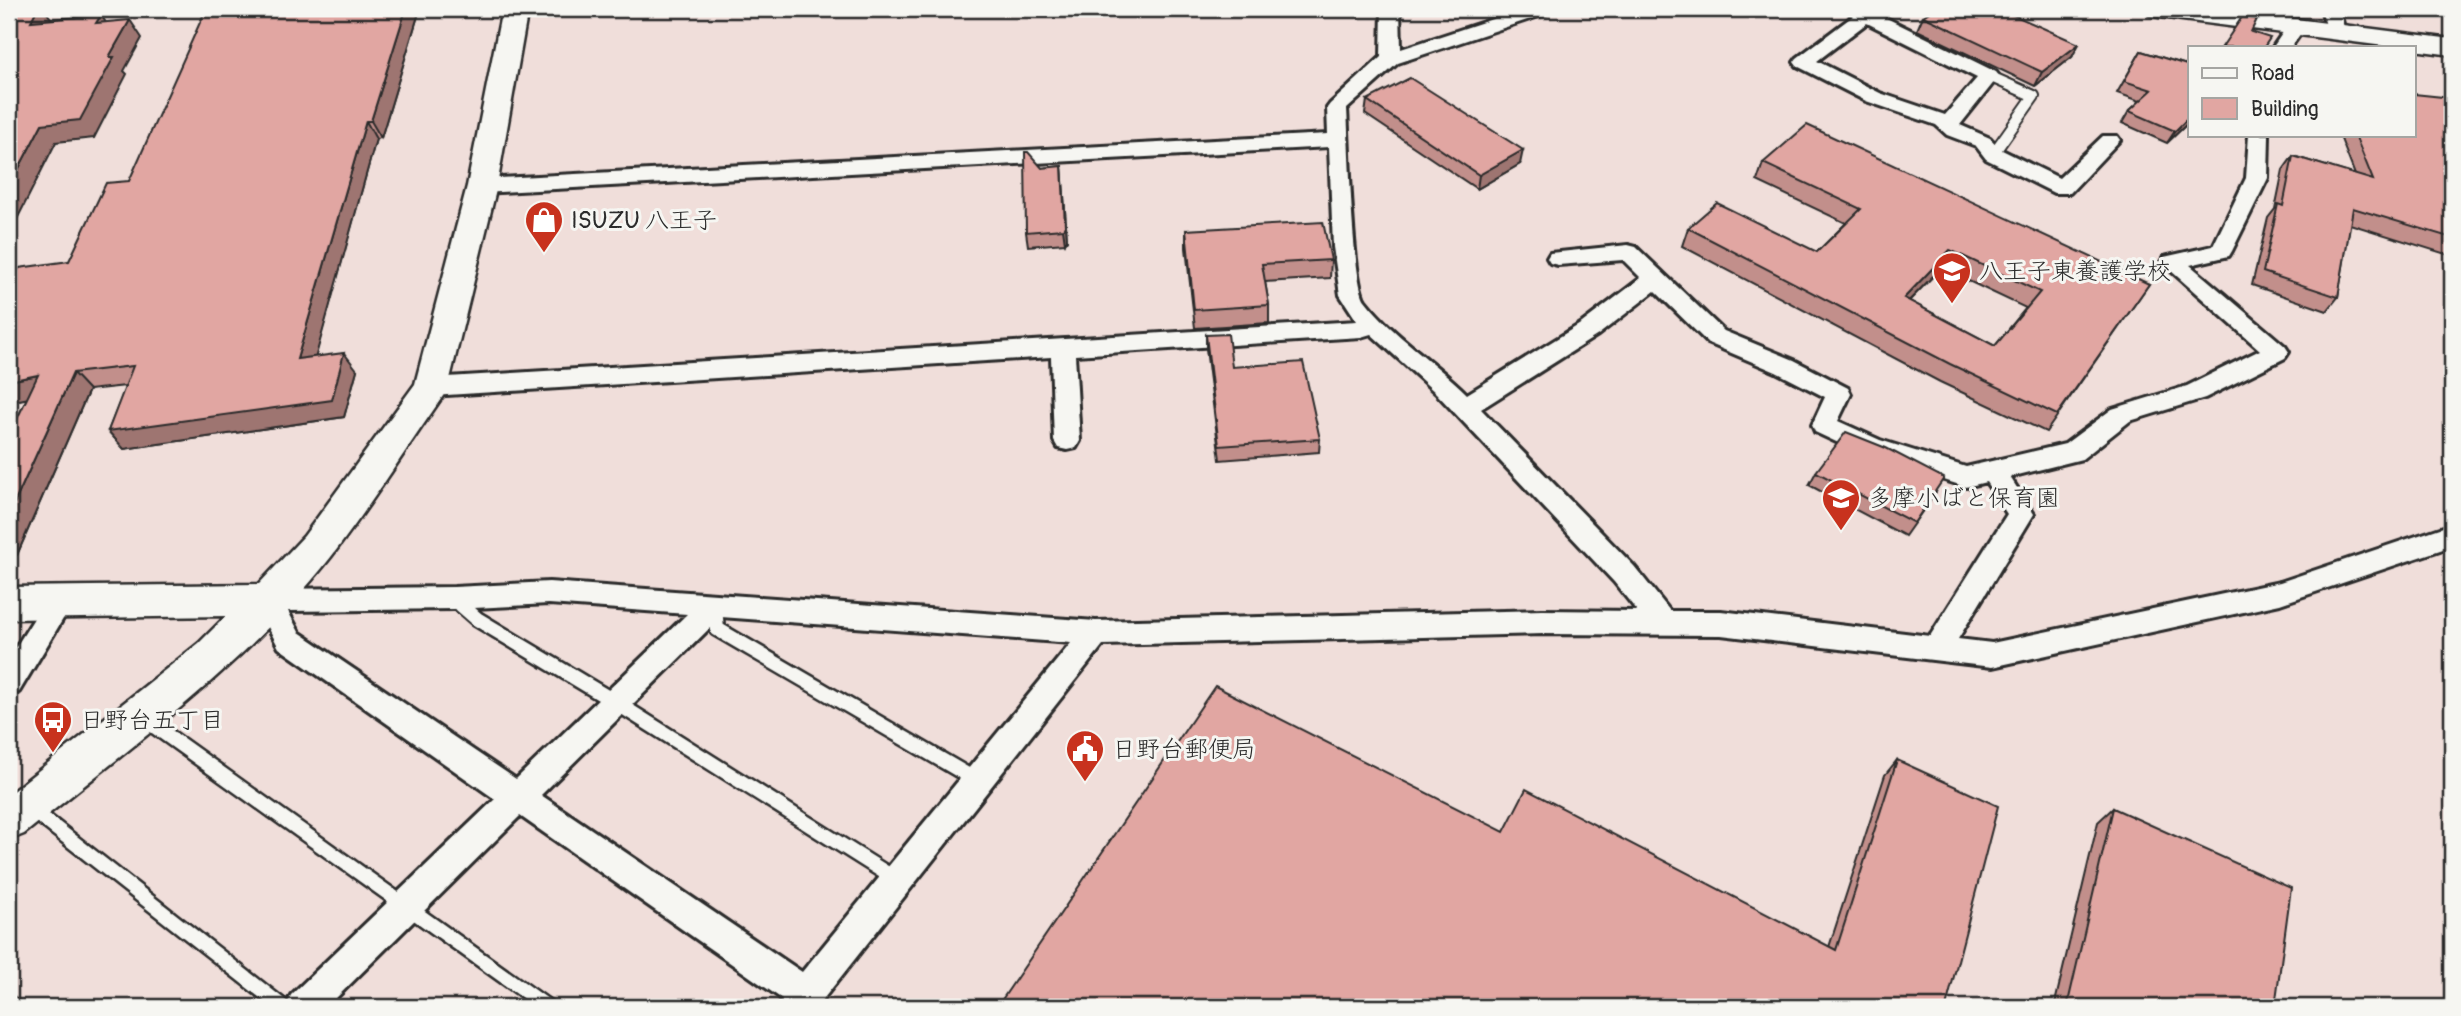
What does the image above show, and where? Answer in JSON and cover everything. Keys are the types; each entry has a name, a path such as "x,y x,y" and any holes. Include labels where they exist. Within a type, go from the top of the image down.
{"street":[{"path":"18,813 213,655 268,600 317,547 431,387 482,186 515,9"},
{"path":"1391,9 1391,60"},
{"path":"1541,9 1391,60 1337,108 1344,247 1351,295 1373,323 1445,387 1624,574 1661,622"},
{"path":"2159,9 2290,37 2333,20 2452,47"},
{"path":"1859,12 1989,76 1953,121 1943,121 1873,97 1804,62 1859,12"},
{"path":"1943,121 1954,131 1983,142 1993,154 2062,188 2110,140"},
{"path":"1558,258 1628,252 1716,337 1785,366 1839,394 1824,425 1871,447 1966,477 2073,452 2121,415 2196,392 2277,352 2172,262 2221,251 2257,178 2259,136"},
{"path":"482,186 1337,140"},
{"path":"1464,408 1590,329 1654,280"},
{"path":"431,387 1361,329 1373,323"},
{"path":"1063,348 1067,441"},
{"path":"1938,646 2021,514 1992,471"},
{"path":"9,603 454,598 549,593 1096,633 1721,623 1938,646 1992,655 2280,593 2452,535"},
{"path":"268,600 289,640 517,798 801,1001 1096,633"},
{"path":"9,683 58,604"},
{"path":"303,1007 715,605"}],"lane":[{"path":"1989,76 2034,96 1993,154"},
{"path":"454,598 477,619 615,702 897,880"},
{"path":"715,605 718,629 977,780"},
{"path":"140,716 408,905 547,1007"},
{"path":"18,813 283,1007"},
{"path":"9,1003 14,1007"}],"building":[{"path":"9,9 37,9 31,21 101,15 96,23 130,20 109,57 114,57 80,120 42,124 9,187"},
{"path":"206,9 406,9 371,121 366,121 297,359 344,353 332,400 108,431 133,366 73,373 9,515 9,436 38,375 9,381 9,278 14,278 19,268 69,261 106,183 129,181"},
{"path":"1934,9 2000,9 2079,44 2042,72 1923,16"},
{"path":"2242,17 2257,19 2251,32 2270,38 2265,46 2223,46"},
{"path":"2141,51 2188,65 2188,118 2175,131 2129,111 2152,90 2124,81"},
{"path":"1410,78 1523,150 1479,175 1367,100"},
{"path":"2416,94 2452,98 2452,238 2353,208 2338,297 2263,272 2278,204 2283,206 2293,156 2373,180 2355,136 2416,136"},
{"path":"1807,125 2149,284 2057,415 1950,364 1688,228 1717,203 1817,252 1861,209 1763,163","holes":["1950,250 2040,292 1995,346 1904,298"]},
{"path":"1025,152 1042,168 1062,166 1063,229 1026,232"},
{"path":"1323,222 1331,260 1262,264 1269,305 1194,310 1186,230"},
{"path":"1228,334 1232,367 1303,362 1320,439 1219,446 1206,335"},
{"path":"1846,432 1886,448 1944,478 1914,523 1816,472"},
{"path":"1215,686 1504,832 1526,789 1836,950 1897,760 1998,806 1946,1007 997,1007"},
{"path":"2113,808 2291,888 2275,1007 2067,1007"}],"place":[{"name":"ISUZU 八王子","path":"544,254"},
{"name":"八王子東養護学校","path":"1952,305"},
{"name":"多摩小ばと保育園","path":"1841,532"},
{"name":"日野台五丁目","path":"53,754"},
{"name":"日野台郵便局","path":"1085,783"}]}
